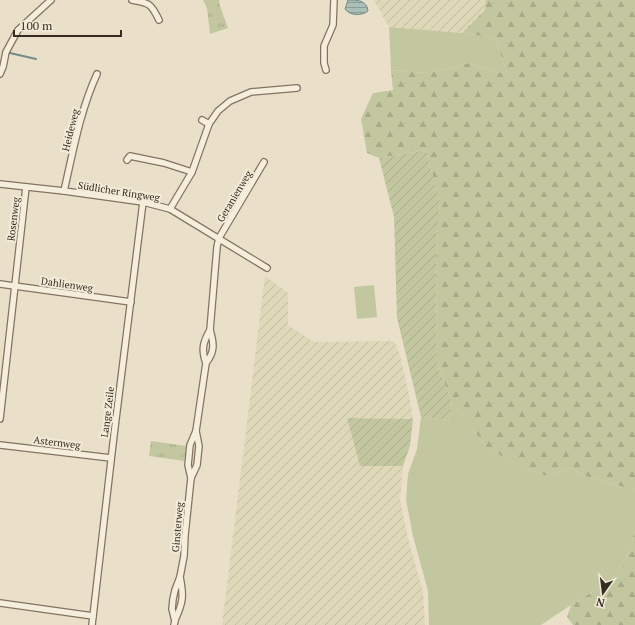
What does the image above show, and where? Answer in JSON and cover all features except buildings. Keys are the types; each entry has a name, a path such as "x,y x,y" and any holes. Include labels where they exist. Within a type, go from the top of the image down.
{"street":[{"path":"0,74 3,68 6,52 18,30 51,0"},
{"path":"132,0 149,4 159,20"},
{"path":"326,70 324,63 324,46 333,25 334,0"},
{"name":"Heideweg","path":"64,191 81,118 92,84 97,74"},
{"path":"170,209 192,172 209,124 218,112 230,102 248,93 297,88"},
{"path":"202,120 209,124"},
{"path":"127,160 130,156 164,163 192,172"},
{"name":"Geranienweg","path":"219,238 264,162"},
{"name":"Südlicher Ringweg","path":"0,184 143,202 170,209 267,268"},
{"name":"Rosenweg","path":"0,419 26,187"},
{"name":"Lange Zeile","path":"92,625 143,202"},
{"name":"Ginsterweg","path":"191,478 188,465 190,445 196,431 206,363 212,352 213,340 210,330 219,238"},
{"name":"Dahlienweg","path":"0,284 131,302"},
{"name":"Ginsterweg","path":"206,363 202,352 204,339 210,330"},
{"name":"Ginsterweg","path":"175,623 172,609 174,590 180,577 184,556 184,535 191,478 197,465 199,446 196,431"},
{"name":"Asternweg","path":"0,445 111,458"},
{"name":"Ginsterweg","path":"175,623 182,601 183,591 180,577"},
{"path":"0,603 93,616"}],"shaded area":[{"path":"374,0 486,0 485,10 462,33 389,27"},
{"path":"265,276 288,293 288,325 314,342 394,341 399,352 408,389 413,419 347,418 360,466 403,466 400,500 408,538 423,592 425,625 222,625"}],"green space":[{"path":"203,0 219,0 228,28 210,34 207,8"},
{"path":"486,0 635,0 635,490 593,479 569,468 547,476 525,468 488,449 452,402 437,364 436,252 440,203 426,150 379,158 367,153 361,119 373,93 393,90 391,70 424,73 468,63 508,75 495,38 462,33 485,10"},
{"path":"389,27 462,33 495,38 508,75 468,63 424,73 391,70"},
{"path":"426,150 440,203 436,252 437,364 452,402 448,420 421,417 397,318 394,217 379,158"},
{"path":"374,285 377,317 357,319 354,287"},
{"path":"452,402 488,449 525,468 547,476 569,468 593,479 635,490 635,531 625,564 610,581 541,625 429,625 428,591 413,536 406,500 408,474 417,449 421,417 448,420"},
{"path":"347,418 413,419 410,446 403,466 360,466"},
{"path":"151,441 186,446 184,461 149,456"},
{"path":"635,531 635,625 573,625 567,617 571,605 610,581 625,564"}],"water":[{"path":"348,0 361,1 366,5 368,11 359,14 350,13 345,9"}],"waterway":[{"path":"10,53 36,59"}]}
